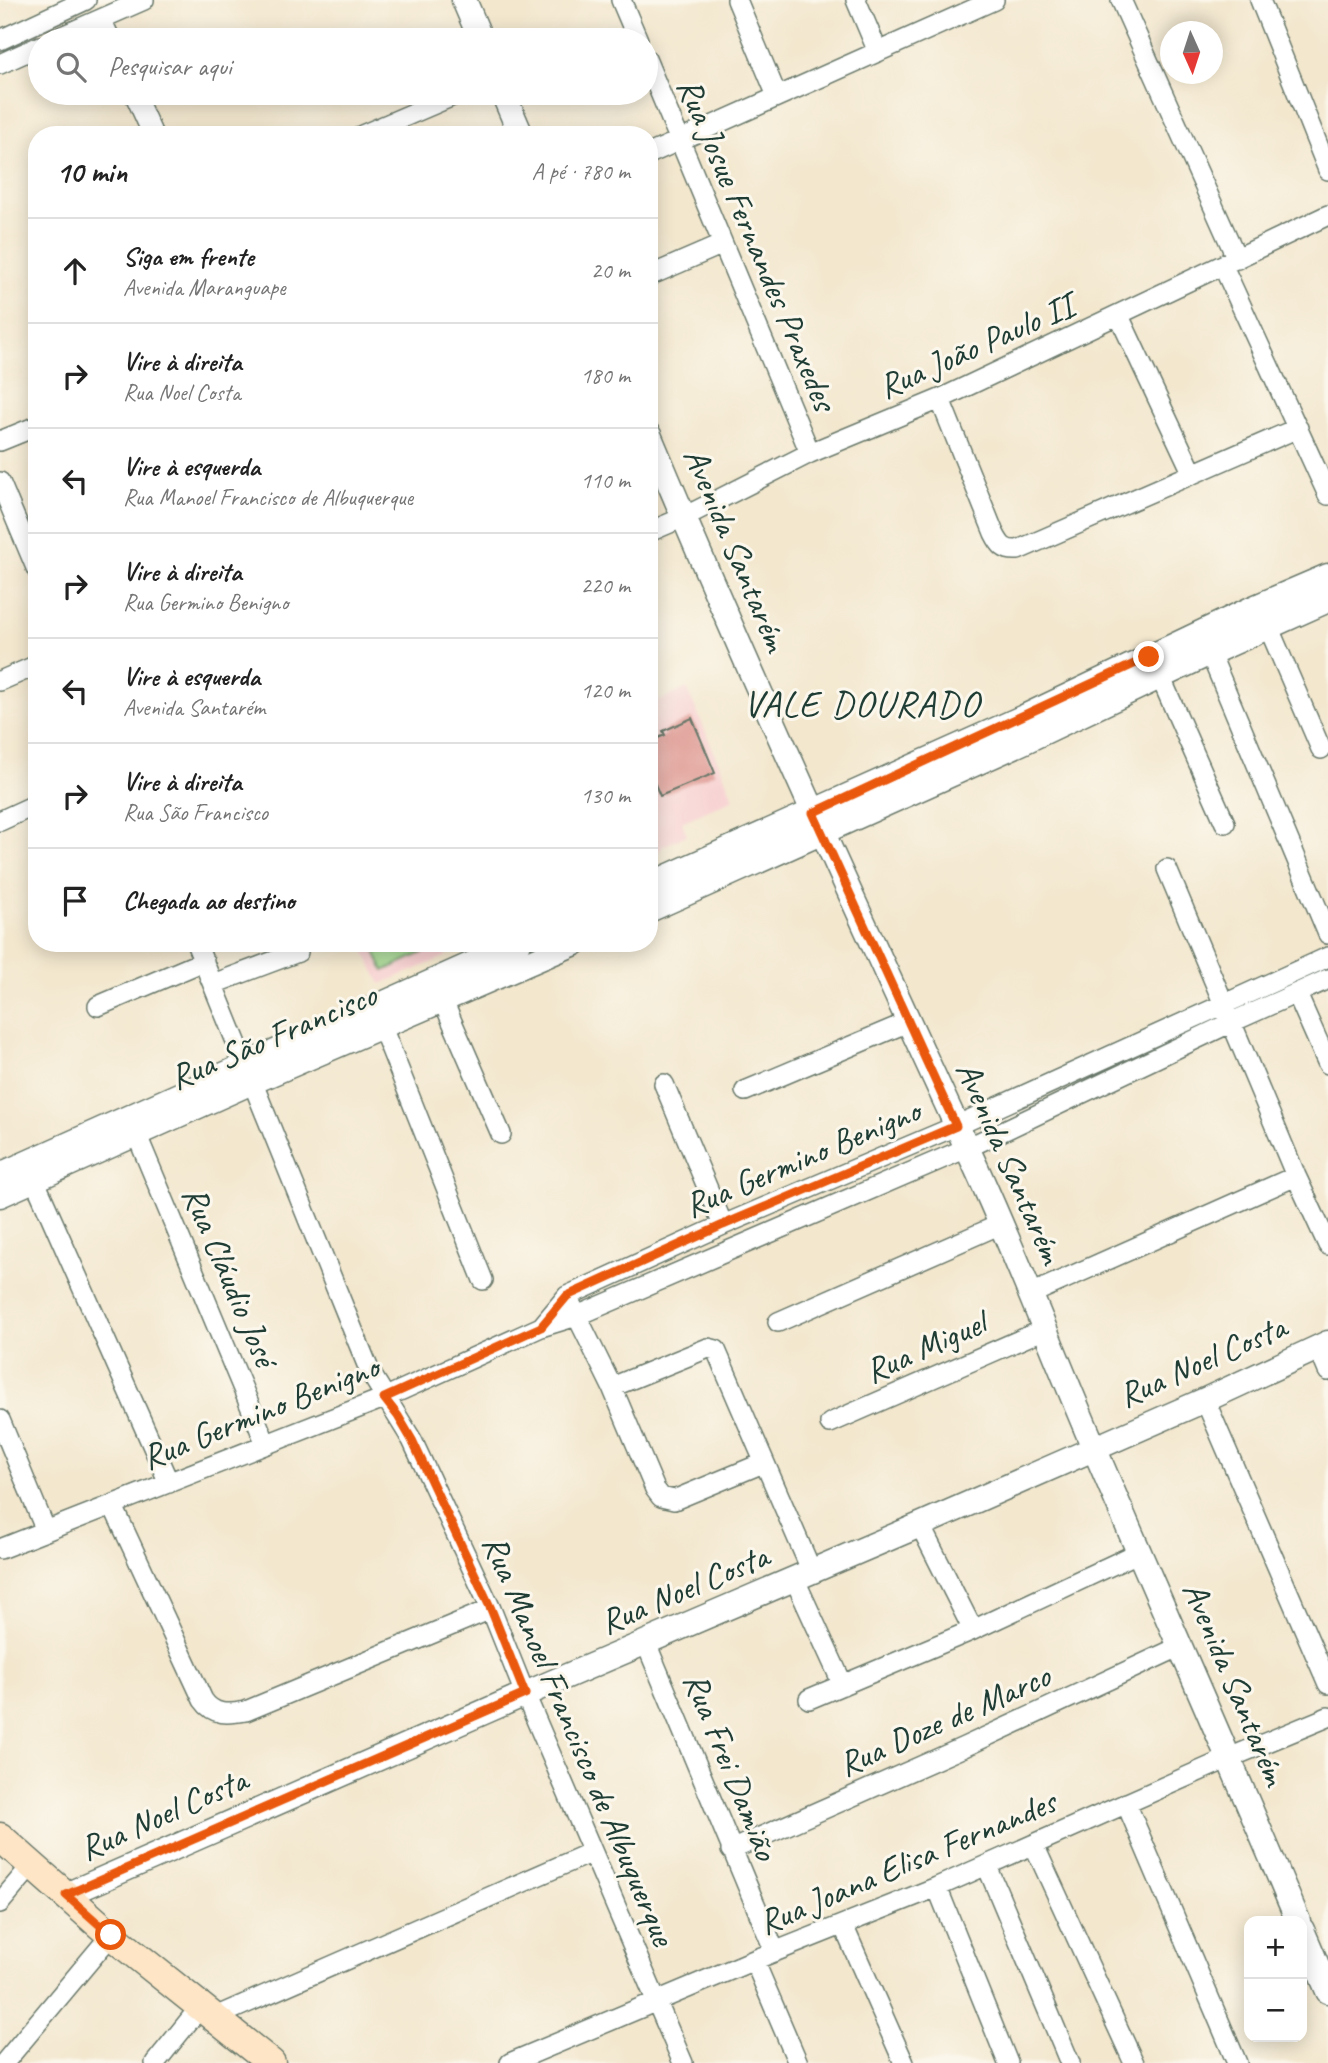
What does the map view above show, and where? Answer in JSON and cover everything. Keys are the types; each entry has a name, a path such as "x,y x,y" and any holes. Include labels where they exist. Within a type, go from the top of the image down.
{"main road":[{"path":"0,1837 111,1935 271,2063"}],"street":[{"path":"80,28 144,0"},
{"path":"464,0 476,28"},
{"path":"621,0 633,28"},
{"path":"737,0 777,96"},
{"path":"856,0 878,52"},
{"path":"1121,0 1328,495"},
{"path":"1260,0 1328,170"},
{"path":"0,40 81,1"},
{"path":"658,150 985,2"},
{"path":"101,19 105,28"},
{"path":"0,64 28,51"},
{"name":"Rua Josue Fernandes Praxedes","path":"658,88 810,453"},
{"path":"139,105 149,126"},
{"path":"383,126 432,105"},
{"path":"508,105 517,126"},
{"name":"Rua João Paulo II","path":"658,528 810,453 940,399 1328,215"},
{"path":"658,272 723,244"},
{"path":"1119,316 1193,474"},
{"path":"940,399 994,533 1000,544 1011,551 1298,428"},
{"path":"0,441 28,430"},
{"name":"Avenida Santarém","path":"658,456 817,823 1001,1224 1094,1449 1296,1916"},
{"path":"0,482 28,549"},
{"path":"658,905 817,823 1328,576"},
{"path":"658,883 1023,742 1328,600"},
{"path":"1268,626 1321,750"},
{"path":"1210,653 1328,934"},
{"path":"0,681 28,668"},
{"path":"1160,676 1224,823"},
{"path":"0,821 28,808"},
{"path":"1167,869 1328,1245"},
{"path":"98,1006 200,952"},
{"name":"Rua Manoel Francisco de Albuquerque","path":"200,952 370,1371 412,1440 491,1609 683,2063"},
{"path":"214,984 295,952"},
{"name":"Rua São Francisco","path":"0,1195 136,1133 249,1073 500,952"},
{"name":"Rua São Francisco","path":"0,1175 249,1073 382,1027 555,952"},
{"name":"Rua Germino Benigno","path":"541,1327 567,1296 723,1225 962,1137 1224,1004 1328,957"},
{"name":"Rua Germino Benigno","path":"0,1549 384,1398 541,1327 577,1316 962,1137 1328,979"},
{"path":"1297,994 1328,1064"},
{"path":"443,1001 501,1134"},
{"path":"745,1091 908,1022"},
{"path":"382,1027 484,1280"},
{"path":"664,1084 723,1225"},
{"name":"Rua Cláudio José","path":"136,1133 266,1444"},
{"path":"1031,1294 1296,1175"},
{"path":"34,1180 169,1483"},
{"path":"778,1322 1001,1224"},
{"path":"567,1296 612,1387 655,1489 665,1499 674,1500 763,1463"},
{"name":"Rua Miguel","path":"830,1423 1045,1329"},
{"path":"1323,1345 1328,1371"},
{"name":"Rua Noel Costa","path":"66,1895 1094,1449 1323,1345"},
{"path":"612,1387 708,1348 714,1348 763,1463 843,1685"},
{"path":"1205,1400 1328,1684"},
{"path":"0,1420 47,1531"},
{"path":"113,1506 203,1700 209,1709 216,1712 228,1714 246,1711 491,1609"},
{"path":"920,1525 973,1630"},
{"path":"809,1699 973,1630 1140,1552"},
{"name":"Rua Frei Damião","path":"646,1643 775,1952"},
{"name":"Rua Doze de Marco","path":"731,1850 964,1747 1181,1646"},
{"name":"Rua Joana Elisa Fernandes","path":"510,2063 987,1866 1328,1717"},
{"path":"1126,1803 1237,2063"},
{"path":"1034,1844 1134,2063"},
{"path":"155,2063 208,2011 592,1852"},
{"path":"0,1903 32,1865"},
{"path":"987,1866 1070,2063"},
{"path":"937,1887 1008,2063"},
{"path":"843,1925 904,2063"},
{"path":"4,2063 111,1935"},
{"path":"1307,1942 1328,1991"},
{"path":"754,1960 798,2063"}],"shaded area":[{"path":"687,688 734,799 682,822 687,835 663,846 658,853 658,702"},
{"path":"365,952 445,952 447,956 381,984"}],"green space":[{"path":"375,952 424,952 384,971"}],"building":[{"path":"692,718 715,773 660,796 658,738 665,735 663,731"}],"district":[{"name":"VALE DOURADO","path":"862,703"}],"route":[{"path":"111,1935 66,1895 525,1694 491,1609 412,1440 384,1398 541,1327 567,1296 723,1225 956,1126 813,813 1149,657"}]}
